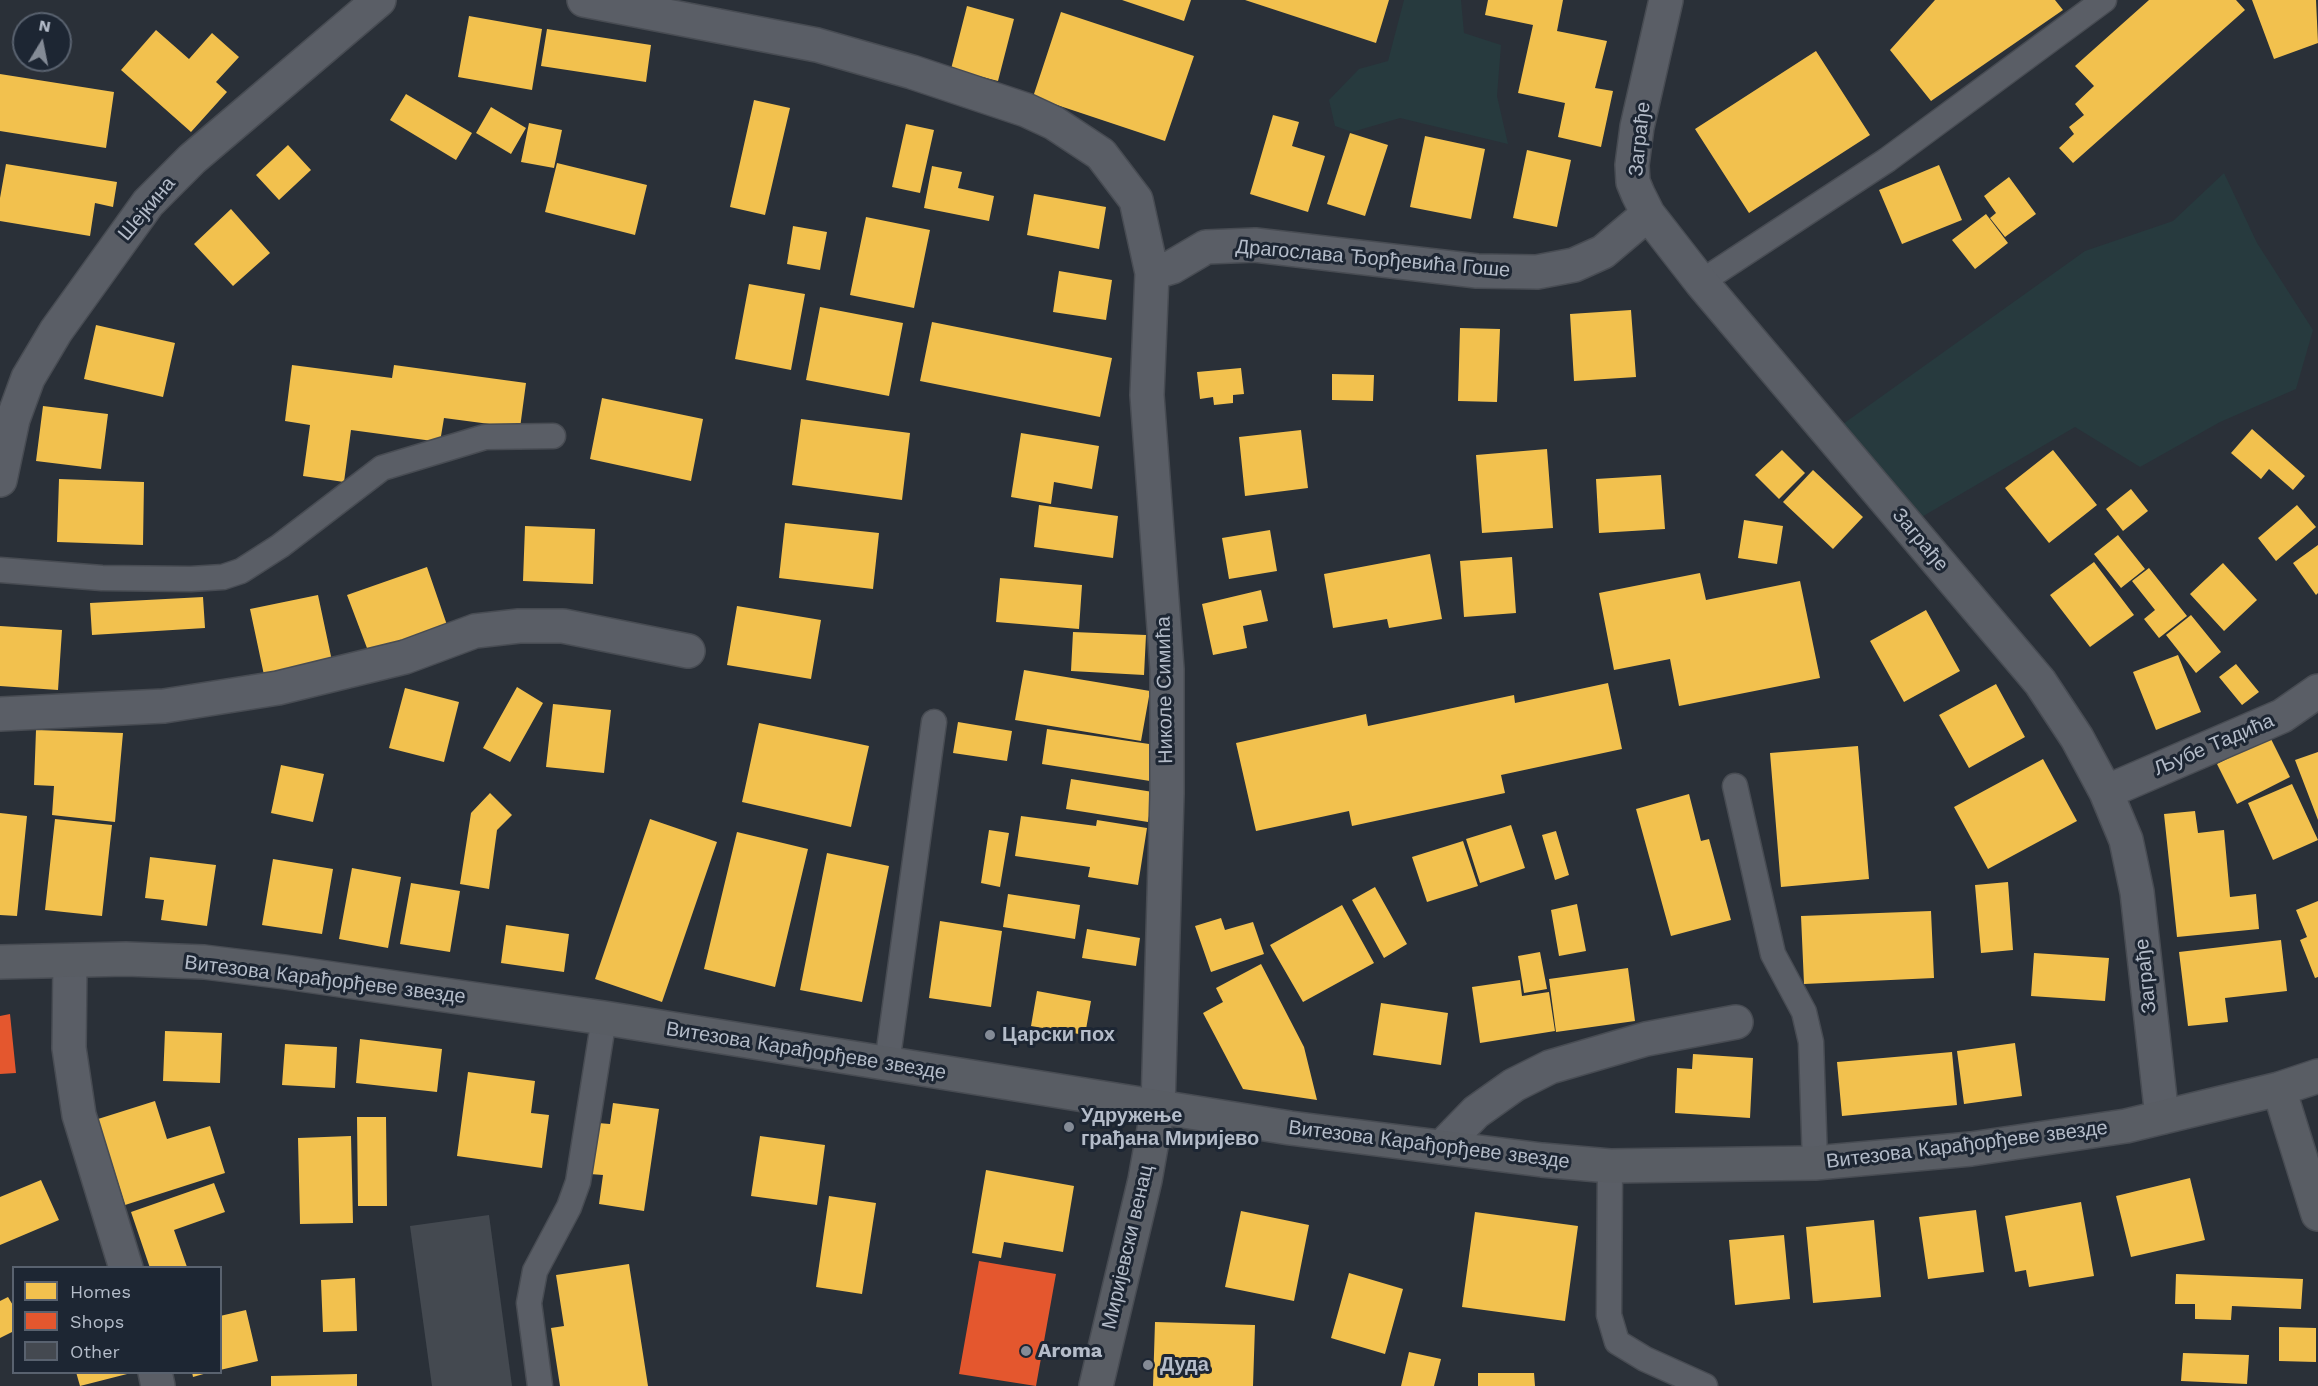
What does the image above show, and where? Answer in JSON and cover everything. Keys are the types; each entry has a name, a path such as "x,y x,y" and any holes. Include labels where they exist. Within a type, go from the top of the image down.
{"main road":[{"name":"Витезова Карађорђеве звезде","path":"0,963 126,959 204,962 604,1018 1158,1107 1442,1147 1610,1166 1815,1163 1971,1149 2126,1126 2279,1089 2318,1076"},
{"path":"2279,1089 2318,1214"},
{"name":"Миријевски венац","path":"1096,1386 1145,1180 1158,1107"}],"street":[{"name":"Шејкина","path":"0,480 13,419 28,378 62,322 148,203 192,159 379,0"},
{"path":"584,0 817,45 912,72 1026,110 1054,123 1101,154 1136,200 1152,273"},
{"name":"Заграђе","path":"1666,0 1637,126 1632,165 1633,182 1648,214 1701,282 2040,682 2077,738 2106,792 2126,840 2136,892 2162,1117"},
{"name":"Драгослава Ђорђевића Гоше","path":"1152,273 1172,267 1206,247 1255,245 1477,271 1537,272 1574,265 1603,252 1648,214"},
{"name":"Николе Симића","path":"1152,273 1147,395 1167,669 1167,794 1158,1107"},
{"path":"0,714 164,706 278,688 405,657 475,631 519,626 562,626 688,651"},
{"name":"Љубе Тадића","path":"2106,792 2282,716 2318,691"},
{"path":"70,961 69,1048 79,1115 125,1266"},
{"path":"1442,1147 1476,1112 1514,1085 1550,1067 1598,1050 1736,1022"}],"lane":[{"path":"1701,282 1887,160 2104,0"},
{"path":"0,570 102,578 223,577 241,571 280,546 382,468 485,437 554,436"},
{"path":"887,1064 934,722"},
{"path":"1736,786 1773,954 1804,1012 1811,1042 1815,1163"},
{"path":"540,1386 529,1303 535,1271 569,1207 578,1182 604,1018"},
{"path":"1610,1166 1609,1314 1617,1342 1644,1359 1705,1386"}],"green space":[{"path":"1404,0 1461,0 1464,33 1501,45 1497,96 1508,144 1400,118 1352,132 1335,126 1329,100 1359,69 1388,61"},
{"path":"2224,173 2257,243 2313,330 2296,389 2220,422 2140,467 2075,427 1908,525 1829,434 2085,251 2173,221"}],"building: Homes":[{"path":"1122,0 1191,0 1184,21"},
{"path":"1245,0 1389,0 1376,43"},
{"path":"1488,0 1563,0 1557,31 1607,41 1595,88 1613,91 1601,147 1558,137 1565,103 1518,93 1533,25 1485,15"},
{"path":"1935,0 2055,0 2063,10 1931,101 1890,50"},
{"path":"2149,0 2236,0 2245,10 2073,163 2059,148 2074,134 2069,127 2084,115 2075,104 2094,86 2075,66"},
{"path":"2252,0 2316,0 2318,43 2274,59"},
{"path":"967,6 1014,19 998,81 951,69"},
{"path":"1061,12 1194,56 1165,141 1033,97"},
{"path":"469,16 542,29 532,90 458,77"},
{"path":"547,29 651,45 646,82 541,66"},
{"path":"156,30 189,59 212,33 239,57 216,82 227,92 191,132 121,70"},
{"path":"1816,51 1870,135 1749,213 1695,129"},
{"path":"0,74 114,92 106,148 0,131"},
{"path":"406,94 472,133 456,160 390,120"},
{"path":"754,100 790,108 765,215 730,207"},
{"path":"491,107 526,128 511,154 476,133"},
{"path":"1273,115 1299,122 1292,146 1325,156 1308,212 1250,194"},
{"path":"529,123 562,130 554,168 521,162"},
{"path":"906,124 934,130 920,193 892,187"},
{"path":"1350,133 1388,145 1365,216 1327,204"},
{"path":"1425,136 1485,149 1471,219 1410,207"},
{"path":"288,145 311,170 279,200 256,175"},
{"path":"1527,150 1571,160 1557,227 1513,218"},
{"path":"557,163 647,185 635,235 545,212"},
{"path":"6,164 117,182 113,207 95,203 90,236 0,221 0,198"},
{"path":"1939,165 1962,220 1902,244 1879,190"},
{"path":"932,166 962,172 958,188 994,196 989,221 924,208"},
{"path":"2009,177 2036,214 2005,237 1990,218 1996,213 1984,196"},
{"path":"1034,194 1106,207 1099,249 1027,235"},
{"path":"231,209 270,253 233,286 194,244"},
{"path":"1986,214 2008,243 1975,269 1952,240"},
{"path":"866,217 930,230 914,308 850,295"},
{"path":"793,226 827,232 820,270 787,264"},
{"path":"1059,271 1112,280 1106,320 1053,312"},
{"path":"749,284 805,294 791,370 735,359"},
{"path":"820,307 903,323 889,396 806,380"},
{"path":"1631,310 1636,377 1574,381 1570,314"},
{"path":"932,322 1112,358 1100,417 920,381"},
{"path":"96,325 175,343 163,397 84,379"},
{"path":"1460,328 1500,329 1497,402 1458,401"},
{"path":"292,365 392,378 394,365 526,383 520,428 444,418 440,442 351,430 344,482 303,476 310,425 285,421"},
{"path":"1241,368 1244,394 1233,395 1233,403 1214,405 1213,397 1200,399 1197,372"},
{"path":"1332,374 1374,375 1373,401 1332,400"},
{"path":"602,398 703,419 691,481 590,459"},
{"path":"43,406 108,414 101,469 36,461"},
{"path":"801,419 910,433 902,500 792,485"},
{"path":"2252,429 2305,476 2293,490 2269,469 2261,479 2231,453"},
{"path":"1301,430 1308,488 1245,496 1239,437"},
{"path":"1021,433 1099,446 1092,489 1054,482 1051,504 1011,497"},
{"path":"1547,449 1553,528 1482,533 1476,455"},
{"path":"1782,450 1805,473 1779,499 1755,475"},
{"path":"2053,450 2097,505 2049,543 2005,488"},
{"path":"1813,470 1863,517 1833,549 1783,502"},
{"path":"1661,475 1665,529 1599,533 1596,479"},
{"path":"59,479 144,482 143,545 57,542"},
{"path":"2131,489 2148,511 2123,531 2106,509"},
{"path":"1039,505 1118,516 1113,558 1034,547"},
{"path":"2297,505 2316,527 2276,561 2258,538"},
{"path":"1744,520 1783,526 1777,564 1738,558"},
{"path":"785,523 879,533 873,589 779,578"},
{"path":"525,526 595,529 593,584 523,581"},
{"path":"1270,530 1277,571 1229,579 1222,538"},
{"path":"2118,535 2145,569 2121,588 2094,554"},
{"path":"2318,545 2318,593 2316,595 2293,563"},
{"path":"1430,554 1442,619 1389,628 1387,619 1333,628 1324,574"},
{"path":"1512,557 1516,613 1464,617 1460,561"},
{"path":"2094,562 2134,615 2090,647 2050,595"},
{"path":"2223,563 2257,600 2224,631 2190,594"},
{"path":"427,567 448,628 370,656 347,595"},
{"path":"2149,568 2187,616 2159,638 2144,619 2155,610 2132,581"},
{"path":"1700,573 1706,600 1800,581 1820,678 1679,706 1670,659 1614,670 1599,593"},
{"path":"1000,578 1082,585 1079,629 996,622"},
{"path":"1261,590 1268,621 1243,626 1247,648 1213,655 1202,604"},
{"path":"318,595 332,661 264,675 250,609"},
{"path":"203,597 205,628 92,635 90,603"},
{"path":"737,606 821,620 811,679 727,665"},
{"path":"1926,610 1960,671 1904,702 1870,641"},
{"path":"2191,615 2221,652 2196,673 2166,635"},
{"path":"0,626 62,630 58,690 0,686"},
{"path":"1073,632 1146,635 1144,675 1071,671"},
{"path":"2178,655 2201,712 2156,730 2133,672"},
{"path":"2236,664 2259,692 2242,705 2219,677"},
{"path":"1024,670 1150,691 1141,741 1015,720"},
{"path":"1608,683 1622,749 1501,775 1505,793 1352,826 1349,811 1256,831 1236,743 1366,714 1368,726 1514,695 1515,703"},
{"path":"1996,684 2025,737 1969,768 1939,715"},
{"path":"517,687 543,703 510,762 483,748"},
{"path":"405,688 459,702 444,762 389,748"},
{"path":"553,704 611,710 604,773 546,767"},
{"path":"958,722 1012,731 1007,761 953,753"},
{"path":"759,723 869,746 851,827 742,802"},
{"path":"1047,729 1156,745 1150,781 1042,764"},
{"path":"36,730 123,733 115,822 52,815 54,786 34,785"},
{"path":"2270,737 2290,777 2237,804 2217,764"},
{"path":"1858,746 1869,879 1781,887 1770,753"},
{"path":"2318,752 2318,820 2295,760"},
{"path":"2043,759 2077,821 1988,869 1954,807"},
{"path":"281,765 324,774 313,822 271,813"},
{"path":"1071,779 1153,792 1148,822 1066,809"},
{"path":"2292,784 2318,840 2273,860 2248,803"},
{"path":"490,793 512,815 497,830 489,889 460,884 471,813"},
{"path":"1689,794 1701,841 1709,839 1731,920 1671,936 1636,809"},
{"path":"2195,811 2198,833 2224,830 2230,897 2256,894 2259,929 2177,937 2164,814"},
{"path":"0,813 27,816 17,916 0,915"},
{"path":"1021,816 1096,826 1097,820 1147,828 1138,885 1088,877 1090,867 1015,856"},
{"path":"55,819 112,825 102,916 45,910"},
{"path":"650,819 717,842 662,1002 595,979"},
{"path":"1511,825 1525,868 1480,883 1466,839"},
{"path":"989,830 1009,833 1000,887 981,883"},
{"path":"1556,831 1569,875 1555,880 1542,835"},
{"path":"737,832 808,849 775,987 704,969"},
{"path":"1463,841 1478,886 1427,902 1412,857"},
{"path":"827,853 889,866 862,1002 800,990"},
{"path":"150,857 216,865 207,926 161,920 164,900 145,898"},
{"path":"273,859 333,869 322,934 262,925"},
{"path":"352,868 401,877 388,948 339,939"},
{"path":"2008,882 2013,950 1981,953 1975,885"},
{"path":"411,883 460,891 450,952 400,944"},
{"path":"1375,887 1407,944 1384,958 1352,900"},
{"path":"1008,894 1080,905 1075,939 1003,927"},
{"path":"2318,901 2318,977 2315,978 2300,940 2307,937 2296,910"},
{"path":"1577,904 1586,951 1559,956 1551,910"},
{"path":"1342,905 1374,963 1303,1002 1270,945"},
{"path":"1931,911 1934,978 1804,984 1801,916"},
{"path":"1221,918 1225,930 1253,922 1264,954 1211,972 1195,926"},
{"path":"940,921 1002,931 991,1007 929,998"},
{"path":"506,925 569,934 564,972 501,963"},
{"path":"1087,929 1140,938 1136,966 1082,958"},
{"path":"2281,940 2287,991 2225,998 2228,1022 2188,1026 2179,952"},
{"path":"1540,952 1547,989 1524,993 1518,956"},
{"path":"2034,953 2109,958 2105,1001 2031,996"},
{"path":"1261,964 1304,1047 1317,1100 1243,1089 1203,1013 1223,1002 1216,988"},
{"path":"1628,968 1635,1021 1556,1032 1549,979"},
{"path":"1520,980 1522,996 1549,992 1555,1031 1480,1043 1472,987"},
{"path":"1037,991 1091,1001 1085,1035 1031,1026"},
{"path":"1381,1003 1448,1013 1441,1065 1373,1055"},
{"path":"165,1031 222,1033 220,1083 163,1081"},
{"path":"360,1039 442,1049 437,1092 356,1083"},
{"path":"2015,1043 2022,1096 1964,1104 1957,1051"},
{"path":"285,1044 337,1047 335,1088 282,1085"},
{"path":"1952,1052 1957,1105 1842,1116 1837,1062"},
{"path":"1693,1054 1753,1058 1750,1118 1675,1113 1677,1068 1692,1069"},
{"path":"468,1072 535,1081 531,1113 549,1115 542,1168 457,1156"},
{"path":"155,1101 167,1139 210,1126 225,1173 125,1205 98,1119"},
{"path":"613,1103 659,1109 644,1211 599,1204 603,1175 590,1174 598,1123 610,1124"},
{"path":"357,1117 386,1117 387,1206 358,1206"},
{"path":"351,1136 353,1223 300,1224 298,1138"},
{"path":"760,1136 825,1145 817,1205 751,1196"},
{"path":"986,1170 1074,1186 1063,1252 1004,1242 1001,1258 972,1253"},
{"path":"2190,1178 2205,1240 2131,1257 2116,1196"},
{"path":"41,1180 59,1220 0,1245 0,1197"},
{"path":"214,1183 225,1212 174,1230 187,1266 149,1266 131,1212"},
{"path":"829,1196 876,1203 862,1294 816,1287"},
{"path":"2081,1202 2094,1276 2029,1287 2026,1270 2015,1272 2005,1216"},
{"path":"1976,1210 1984,1272 1928,1279 1919,1217"},
{"path":"1241,1211 1309,1225 1294,1301 1225,1287"},
{"path":"1475,1212 1578,1226 1565,1321 1462,1307"},
{"path":"1874,1220 1881,1297 1813,1303 1806,1227"},
{"path":"1784,1235 1790,1299 1735,1305 1729,1240"},
{"path":"629,1264 648,1386 560,1386 551,1328 564,1326 556,1275"},
{"path":"1349,1273 1403,1289 1385,1354 1331,1338"},
{"path":"2176,1274 2303,1279 2301,1309 2232,1306 2231,1320 2195,1319 2195,1304 2175,1304"},
{"path":"355,1278 357,1331 323,1332 321,1280"},
{"path":"8,1297 12,1304 12,1332 0,1338 0,1301"},
{"path":"246,1310 258,1361 222,1370 222,1316"},
{"path":"1155,1322 1255,1325 1253,1386 1153,1386"},
{"path":"2279,1327 2316,1328 2316,1362 2279,1361"},
{"path":"1409,1352 1441,1359 1434,1386 1401,1386"},
{"path":"2183,1353 2249,1355 2247,1384 2181,1381"},
{"path":"1478,1373 1534,1373 1535,1386 1478,1386"},
{"path":"77,1374 127,1374 80,1386"},
{"path":"357,1374 357,1386 271,1386 271,1376"}],"building: Shops":[{"path":"10,1014 16,1073 0,1074 0,1016"},
{"path":"979,1261 1056,1274 1036,1386 959,1374"}],"building: Other":[{"path":"489,1215 512,1386 432,1386 410,1226"}],"place":[{"name":"Царски пох","path":"990,1035"},
{"name":"Удружење грађана Миријево","path":"1069,1127"},
{"name":"Aroma","path":"1026,1351"},
{"name":"Дуда","path":"1148,1365"}]}
